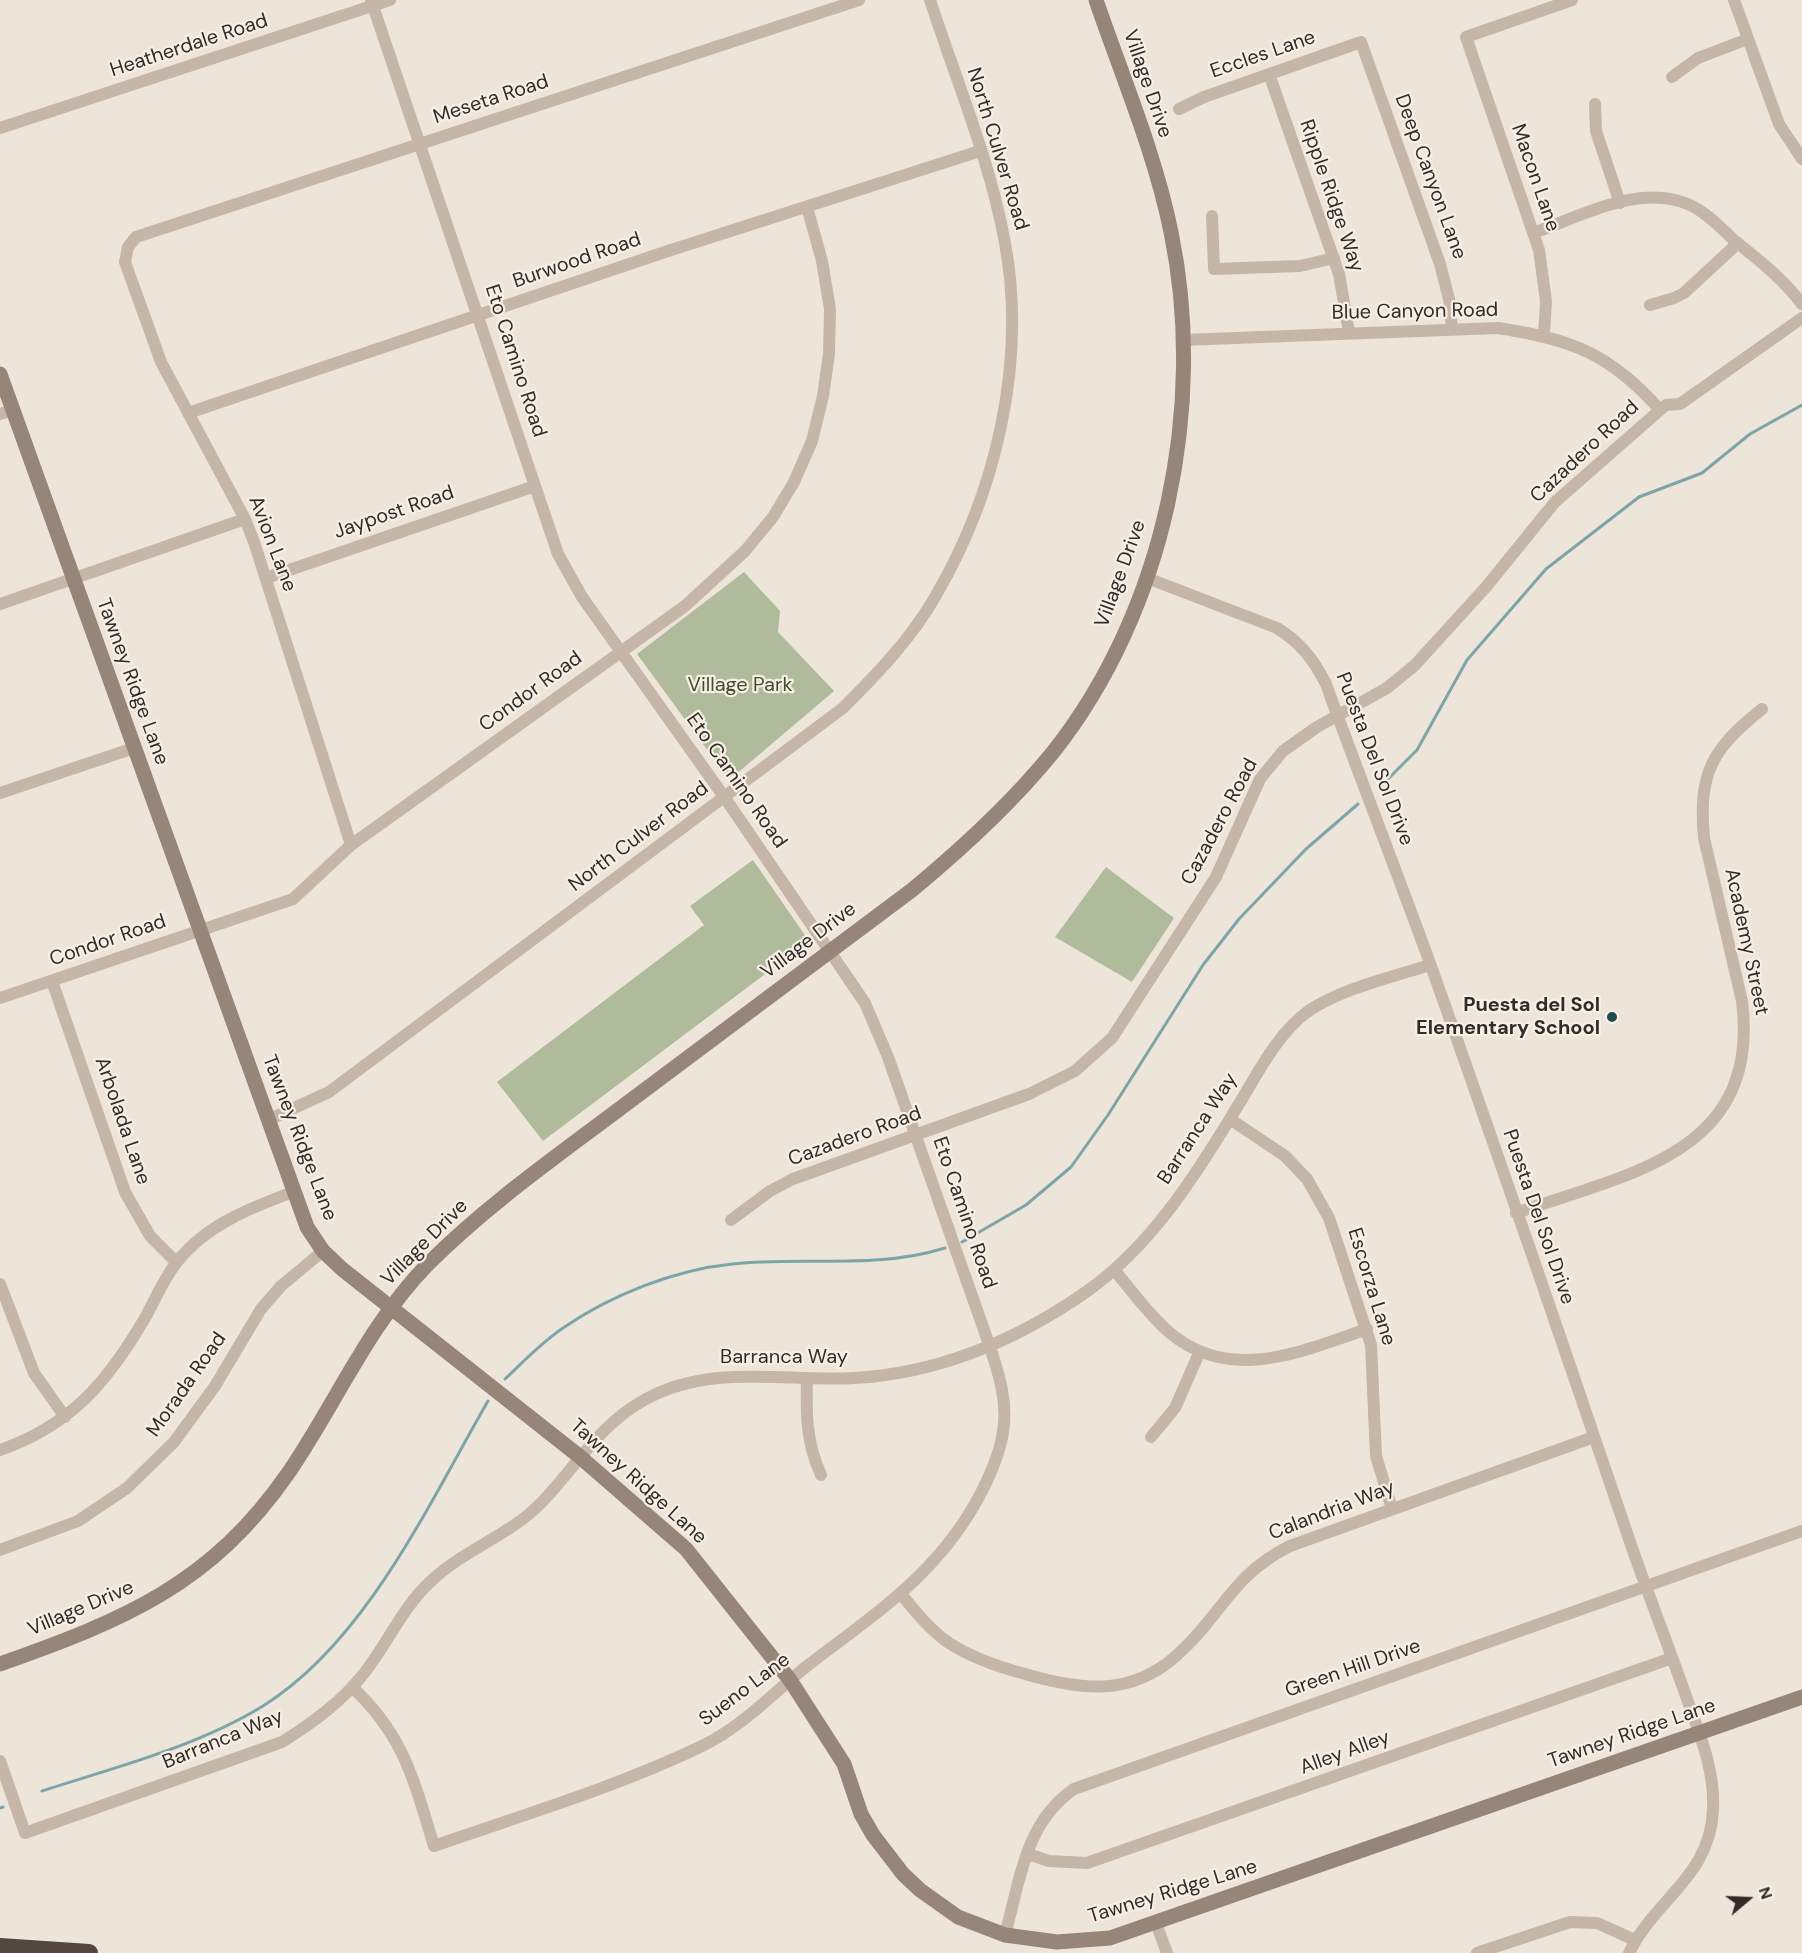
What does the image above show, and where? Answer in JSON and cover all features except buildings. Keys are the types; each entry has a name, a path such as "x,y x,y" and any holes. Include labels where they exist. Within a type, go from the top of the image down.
{"highway":[{"path":"0,1947 88,1953"}],"street":[{"name":"Heatherdale Road","path":"0,128 372,3 390,0"},
{"name":"Meseta Road","path":"136,237 859,0"},
{"name":"North Culver Road","path":"268,1120 329,1092 843,708 882,670 935,598 975,513 998,442 1012,331 1011,285 1005,242 994,192 930,0"},
{"name":"Village Drive","path":"0,1664 74,1638 139,1609 190,1575 225,1547 261,1509 289,1471 365,1345 392,1306 427,1265 505,1196 960,850 992,821 1035,773 1086,703 1118,644 1147,578 1160,538 1175,468 1181,418 1183,340 1178,274 1163,198 1096,0"},
{"name":"Macon Lane","path":"1544,335 1545,276 1533,233 1466,37 1572,0"},
{"path":"1734,0 1779,124 1802,159"},
{"name":"Eto Camino Road","path":"372,3 422,143 558,554 569,575 621,652 725,798 865,1003 916,1135 990,1347"},
{"path":"1672,77 1698,58 1748,39"},
{"name":"Eccles Lane","path":"1179,109 1204,97 1361,42"},
{"name":"Deep Canyon Lane","path":"1361,42 1440,264 1449,299 1452,328"},
{"name":"Ripple Ridge Way","path":"1269,74 1334,258 1344,293 1349,332"},
{"path":"1595,104 1596,131 1620,203"},
{"name":"Burwood Road","path":"188,413 980,151"},
{"path":"1533,233 1620,203 1647,197 1688,204 1782,280 1802,303"},
{"name":"Condor Road","path":"0,998 294,899 351,846 685,606 745,551 773,517 794,482 812,441 825,386 830,309 822,261 807,207"},
{"path":"1212,216 1214,268 1300,266 1334,258"},
{"name":"Avion Lane","path":"136,237 128,247 125,262 131,283 161,362 245,519 351,846"},
{"path":"1650,305 1684,293 1738,243"},
{"name":"Cazadero Road","path":"731,1220 770,1191 793,1179 1048,1085 1075,1071 1101,1050 1123,1024 1216,877 1260,779 1291,745 1337,714 1387,687 1415,665 1571,485 1659,410 1666,405 1680,404 1802,318"},
{"name":"Blue Canyon Road","path":"1183,340 1498,328 1544,335 1572,343 1603,359 1632,382 1659,410"},
{"name":"Tawney Ridge Lane","path":"0,374 7,412 73,579 307,1227 323,1251 579,1456 686,1549 790,1680 844,1764 861,1814 886,1855 920,1890 958,1917 1005,1935 1057,1942 1082,1942 1110,1938 1802,1696"},
{"name":"Jaypost Road","path":"266,578 535,486"},
{"path":"0,604 245,519"},
{"name":"Puesta Del Sol Drive","path":"1147,578 1261,621 1291,637 1317,665 1430,965 1699,1733 1713,1781 1713,1812 1709,1837 1699,1861 1685,1882 1658,1910 1635,1940 1629,1953"},
{"name":"Academy Street","path":"1516,1213 1656,1163 1683,1148 1705,1130 1725,1104 1743,1054 1745,1023 1704,837 1701,812 1704,788 1718,752 1738,728 1762,709"},
{"path":"0,793 134,748"},
{"name":"Barranca Way","path":"0,1761 25,1833 282,1742 309,1725 352,1687 425,1586 455,1560 508,1531 529,1515 596,1437 629,1409 682,1384 732,1375 857,1378 897,1372 990,1347 1056,1312 1114,1270 1147,1235 1189,1182 1268,1056 1304,1014 1318,1005 1373,983 1430,965"},
{"name":"Arbolada Lane","path":"52,981 124,1192 150,1236 177,1262"},
{"name":"Escorza Lane","path":"1230,1119 1285,1156 1313,1188 1329,1218 1367,1329 1374,1358 1376,1456 1392,1509"},
{"path":"0,1450 38,1434 65,1417 89,1397 112,1371 177,1262 202,1237 224,1221 293,1192"},
{"name":"Morada Road","path":"0,1550 78,1521 127,1488 174,1442 215,1386 261,1309 281,1286 323,1251"},
{"path":"1114,1270 1170,1333 1200,1351 1230,1361 1264,1361 1367,1329"},
{"path":"0,1284 33,1373 65,1417"},
{"name":"Sueno Lane","path":"352,1687 374,1708 398,1745 434,1846 616,1781 705,1745 741,1721 901,1594 933,1564 952,1540 971,1513 999,1451 1004,1430 1004,1406 999,1375 990,1347"},
{"path":"1151,1437 1175,1408 1200,1351"},
{"path":"807,1378 808,1442 821,1475"},
{"name":"Calandria Way","path":"901,1594 923,1620 964,1652 1045,1680 1088,1688 1104,1688 1146,1676 1176,1656 1239,1582 1269,1556 1290,1546 1594,1437"},
{"name":"Green Hill Drive","path":"1005,1935 1035,1830 1046,1812 1059,1799 1089,1782 1802,1532"},
{"name":"Alley Alley","path":"1028,1854 1049,1861 1087,1863 1672,1658"},
{"path":"1477,1953 1555,1926 1576,1922 1597,1923 1635,1940"},
{"path":"1156,1923 1167,1953"}],"green space":[{"name":"Village Park","path":"744,572 780,611 778,632 834,691 734,776 725,774 637,654"},
{"path":"753,860 809,941 543,1141 497,1082 704,925 690,906"},
{"path":"1106,867 1174,918 1132,982 1055,937"}],"waterway":[{"path":"1383,784 1417,750 1467,660 1546,569 1639,497 1702,473 1750,434 1802,405"},
{"path":"962,1242 1026,1205 1071,1167 1108,1115 1203,965 1239,919 1306,849 1358,804"},
{"path":"505,1379 548,1339 582,1316 622,1295 666,1278 732,1264 892,1259 945,1248"},
{"path":"42,1791 155,1755 211,1733 263,1706 300,1679 333,1646 392,1568 488,1401"}],"place":[{"name":"Puesta del Sol Elementary School","path":"1612,1017"}]}
